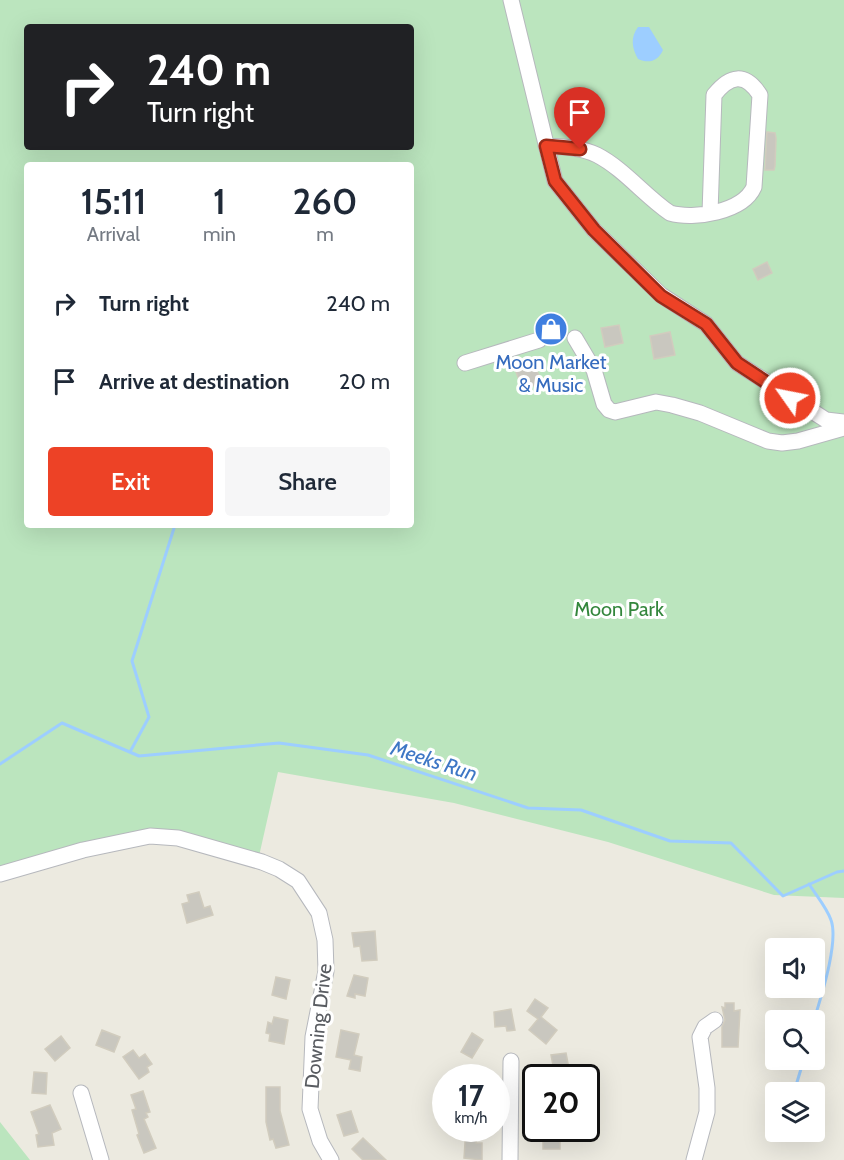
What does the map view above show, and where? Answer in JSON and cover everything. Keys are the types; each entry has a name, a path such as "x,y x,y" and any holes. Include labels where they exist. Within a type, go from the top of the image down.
{"street":[{"path":"510,0 555,181 594,230 661,296 706,324 737,363 826,420 844,422"},
{"path":"546,146 580,149 597,155 613,165 670,213 681,216 710,213 733,207 744,202 754,187 760,95 753,85 740,78 731,79 714,95 710,213"},
{"path":"575,338 594,370 604,404 609,410 615,412 656,402 672,405 700,413 768,441 783,443 844,428"},
{"path":"465,363 539,340"},
{"name":"Downing Drive","path":"0,874 83,850 150,836 178,838 262,862 298,881 319,913 325,940 326,971 313,1037 310,1109 320,1142 331,1160"},
{"path":"694,1160 707,1112 707,1088 700,1037 705,1027 715,1020"},
{"path":"510,1160 511,1061"},
{"path":"81,1093 101,1160"}],"green space":[{"name":"Moon Park","path":"0,0 844,0 844,898 774,895 608,842 454,803 278,772 257,865 137,834 0,880"},
{"path":"0,1122 30,1160 0,1160"}],"water":[{"path":"638,27 649,27 663,50 656,59 649,61 638,59 633,43"}],"building":[{"path":"767,132 775,133 776,138 774,170 765,170"},
{"path":"767,262 772,273 758,280 753,269"},
{"path":"619,325 623,343 605,347 601,328"},
{"path":"670,332 675,355 654,359 650,336"},
{"path":"534,364 542,382 523,390 516,372"},
{"path":"199,892 204,908 210,906 213,915 187,923 182,904 189,902 187,895"},
{"path":"375,931 377,960 362,961 360,946 354,947 352,933"},
{"path":"354,975 368,978 365,996 355,994 355,998 347,996"},
{"path":"276,977 290,980 286,999 272,995"},
{"path":"535,999 548,1008 541,1017 557,1030 546,1044 529,1030 538,1019 527,1011"},
{"path":"725,1003 734,1003 734,1011 740,1010 738,1047 722,1047 722,1027 725,1020 722,1007 725,1008"},
{"path":"511,1009 515,1030 507,1031 506,1026 495,1027 494,1012"},
{"path":"274,1017 288,1020 284,1044 269,1041 270,1034 266,1033 268,1022 272,1024"},
{"path":"102,1030 120,1037 114,1052 96,1045"},
{"path":"341,1030 359,1034 354,1055 362,1057 360,1071 349,1069 351,1060 336,1057"},
{"path":"472,1033 483,1040 472,1058 461,1052"},
{"path":"61,1036 70,1048 55,1061 45,1049"},
{"path":"133,1050 139,1058 145,1054 152,1064 147,1067 149,1072 139,1079 123,1057"},
{"path":"566,1053 568,1064 553,1064 551,1055"},
{"path":"34,1072 47,1073 46,1094 32,1093"},
{"path":"266,1087 280,1087 280,1111 289,1145 276,1148 273,1139 270,1140 266,1122"},
{"path":"143,1091 150,1112 146,1113 148,1117 144,1119 156,1148 144,1153 137,1135 139,1134 132,1110 136,1109 131,1095"},
{"path":"50,1105 61,1129 52,1133 54,1145 38,1147 36,1135 39,1134 31,1112"},
{"path":"351,1111 358,1132 344,1136 337,1115"},
{"path":"363,1138 386,1160 363,1160 352,1149"},
{"path":"465,1142 482,1143 482,1160 464,1158"},
{"path":"543,1142 560,1142 560,1149 543,1149"}],"waterway":[{"path":"130,752 149,717 132,661 174,528"},
{"name":"Meeks Run","path":"0,764 62,723 139,756 279,743 368,755 528,808 581,810 670,841 731,843 783,896 844,871"},
{"path":"809,884 827,911 833,930 831,955 817,1010"},
{"path":"797,1082 801,1070"}],"place":[{"name":"Moon Market & Music","path":"551,329"}],"route":[{"path":"580,149 546,146 555,181 594,230 661,296 706,324 737,363 790,398"}]}
